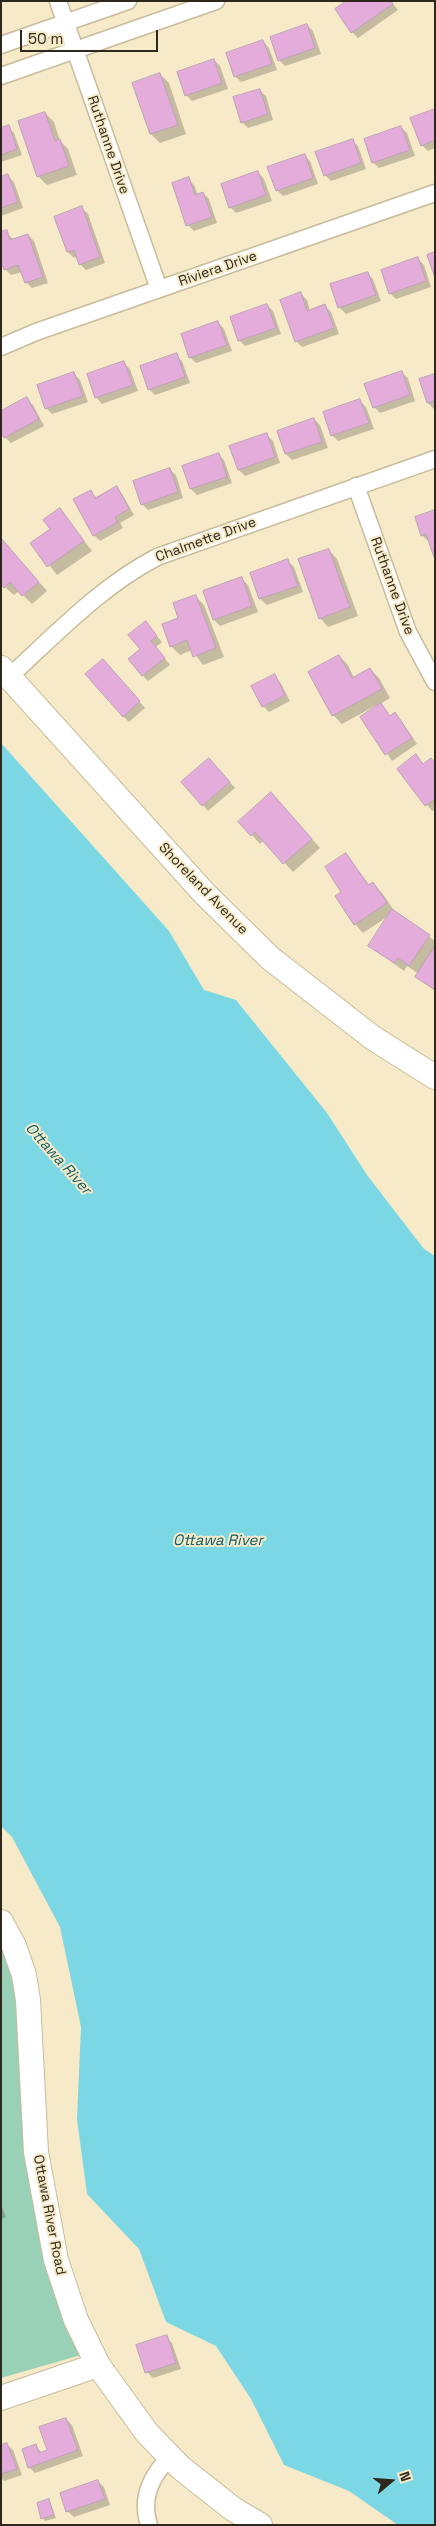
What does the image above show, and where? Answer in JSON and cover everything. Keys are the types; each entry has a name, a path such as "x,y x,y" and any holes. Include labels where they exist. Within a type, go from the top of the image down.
{"street":[{"name":"Ruthanne Drive","path":"58,1 159,289"},
{"path":"1,45 128,1"},
{"path":"1,76 216,1"},
{"name":"Riviera Drive","path":"1,347 36,332 435,193"},
{"name":"Chalmette Drive","path":"5,673 93,599 144,564 171,551 435,458"},
{"name":"Ruthanne Drive","path":"356,486 408,632 435,682"},
{"name":"Shoreland Avenue","path":"5,673 204,894 270,958 372,1038 435,1076"},
{"name":"Ottawa River Road","path":"1,1922 24,1975 28,2000 36,2152 56,2260 76,2320 98,2365 125,2406 170,2457 233,2509 260,2525"},
{"path":"1,2398 98,2365"},
{"path":"143,2522 152,2478 170,2457"}],"green space":[{"path":"1,1942 11,1969 81,2355 1,2378"}],"water":[{"name":"Ottawa River","path":"1,743 169,931 204,990 236,1000 327,1113 367,1175 424,1249 435,1256 435,2525 398,2525 349,2491 284,2465 251,2399 216,2346 166,2322 139,2249 87,2194 77,2119 81,2027 60,1927 12,1837 1,1826"}],"building":[{"path":"346,1 391,1 393,4 351,33 335,9"},
{"path":"307,24 315,48 278,61 270,37"},
{"path":"263,40 272,64 234,77 226,53"},
{"path":"214,59 222,83 185,96 177,72"},
{"path":"160,73 178,125 150,134 132,83"},
{"path":"260,89 268,114 241,123 233,97"},
{"path":"435,109 435,140 421,146 410,118"},
{"path":"45,112 55,141 60,139 69,166 37,177 18,121"},
{"path":"9,125 17,149 1,155 1,128"},
{"path":"401,126 410,150 372,163 364,139"},
{"path":"353,139 361,163 324,176 315,152"},
{"path":"305,154 313,178 276,191 267,167"},
{"path":"258,171 266,195 229,208 221,184"},
{"path":"8,174 18,202 1,208 1,177"},
{"path":"189,177 195,195 203,192 212,217 186,226 172,183"},
{"path":"82,206 100,257 79,265 74,250 67,252 54,217"},
{"path":"7,230 10,240 28,234 43,277 25,283 18,265 4,270 1,262 1,232"},
{"path":"435,252 435,278 427,255"},
{"path":"418,257 426,281 389,294 381,270"},
{"path":"368,272 376,295 338,308 330,284"},
{"path":"301,292 307,311 325,304 334,328 295,342 280,300"},
{"path":"267,304 276,328 238,341 230,317"},
{"path":"218,321 227,345 189,358 181,334"},
{"path":"177,353 185,377 148,390 140,366"},
{"path":"124,361 133,385 95,398 87,374"},
{"path":"402,371 410,395 373,408 364,384"},
{"path":"74,372 83,396 45,409 37,385"},
{"path":"435,374 435,401 427,403 419,379"},
{"path":"27,397 39,419 4,438 1,433 1,411"},
{"path":"360,399 369,423 331,436 323,412"},
{"path":"314,418 322,442 285,454 277,431"},
{"path":"267,433 275,457 238,470 229,446"},
{"path":"219,453 227,477 190,489 182,466"},
{"path":"170,468 178,492 141,505 133,481"},
{"path":"117,486 129,509 115,517 118,522 93,536 73,499 91,490 95,498"},
{"path":"60,508 84,541 47,567 30,543 50,529 43,520"},
{"path":"435,510 434,557 426,534 421,536 415,517"},
{"path":"1,538 39,582 22,596 10,582 4,588 1,584"},
{"path":"329,549 350,607 319,619 298,559"},
{"path":"288,559 298,586 259,599 250,573"},
{"path":"242,577 252,606 213,620 203,591"},
{"path":"196,595 216,648 193,657 187,640 170,647 162,624 178,618 173,603"},
{"path":"146,621 157,636 151,641 165,658 142,676 128,659 140,649 128,635"},
{"path":"339,655 352,678 370,668 382,689 332,716 308,672"},
{"path":"103,659 140,701 123,717 85,674"},
{"path":"275,674 285,695 262,707 251,686"},
{"path":"381,703 390,716 395,712 412,738 385,755 360,717"},
{"path":"416,754 423,764 431,758 435,763 435,799 425,806 397,769"},
{"path":"209,758 230,782 202,806 181,782"},
{"path":"271,792 312,839 283,864 255,832 251,836 238,822"},
{"path":"346,853 368,885 373,882 387,903 354,925 335,896 341,892 325,867"},
{"path":"392,909 430,935 409,966 398,958 394,963 368,946"},
{"path":"435,946 435,987 434,989 415,977"},
{"path":"167,2335 176,2363 145,2373 136,2345"},
{"path":"66,2418 78,2450 28,2468 22,2449 36,2444 39,2453 47,2450 39,2427"},
{"path":"7,2443 17,2469 1,2474 1,2445"},
{"path":"98,2480 105,2499 66,2512 60,2493"},
{"path":"49,2499 54,2515 41,2519 37,2503"}]}
